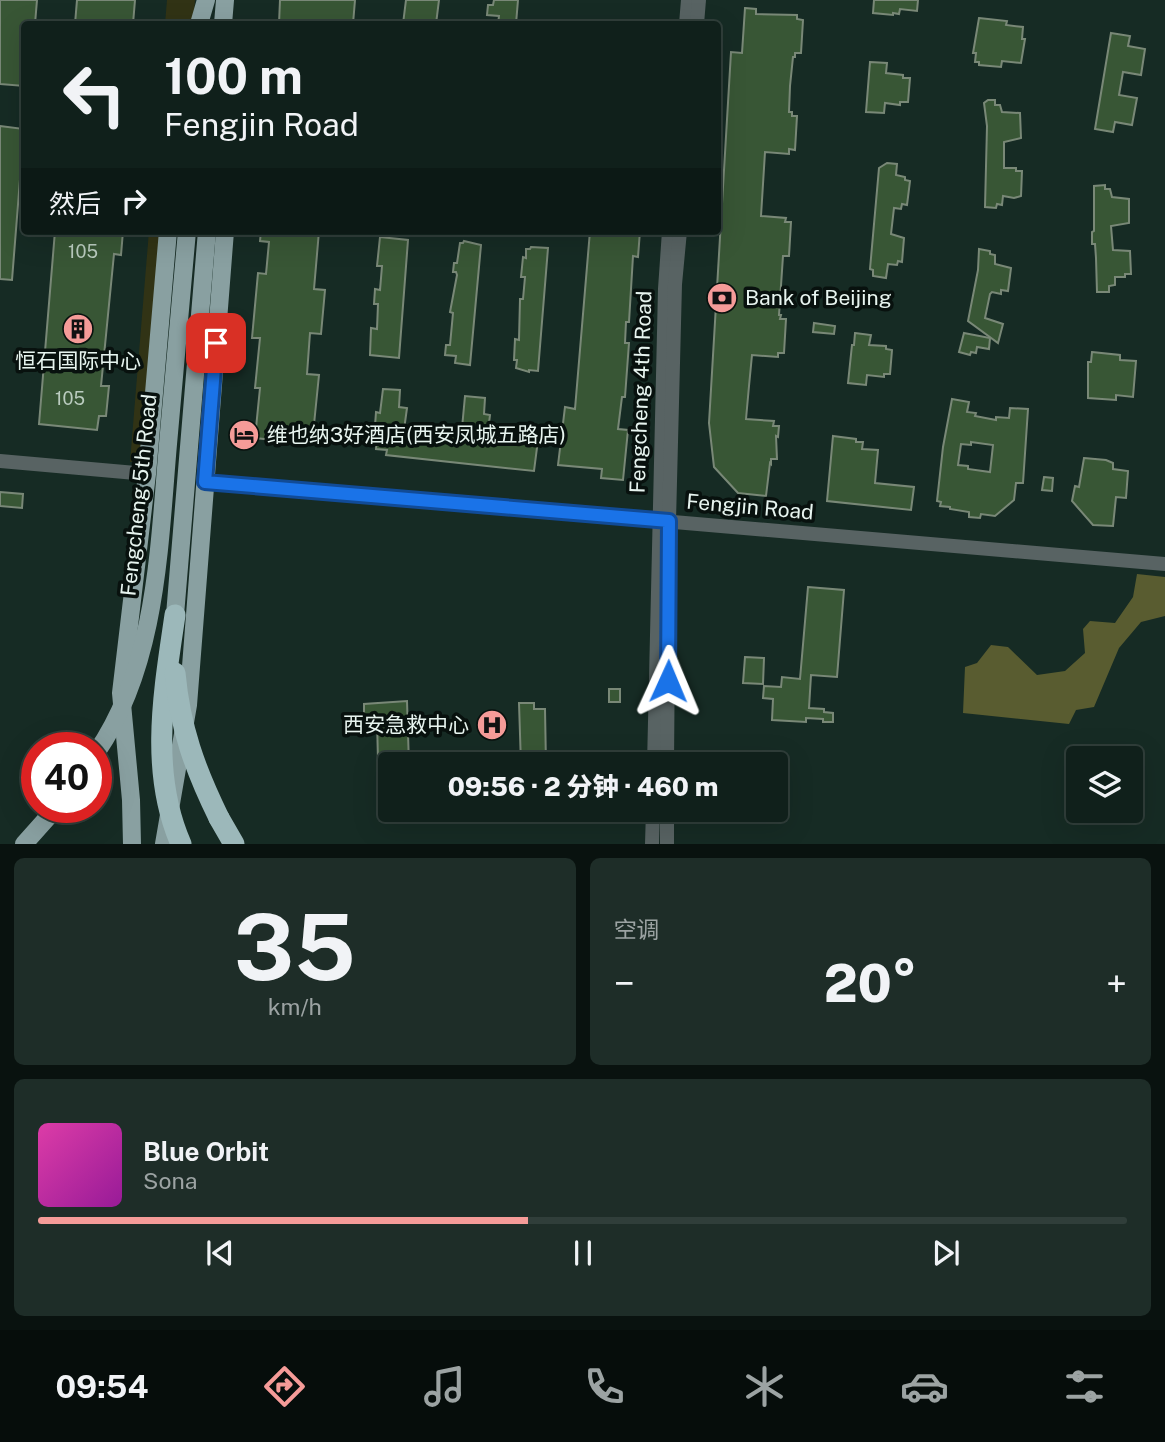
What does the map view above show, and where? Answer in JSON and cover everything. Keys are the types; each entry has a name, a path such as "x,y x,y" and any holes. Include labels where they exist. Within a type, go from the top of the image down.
{"highway":[{"path":"176,615 163,704 161,756 164,792 181,844"},
{"path":"176,615 175,674 178,708 186,742 208,794 234,844"}],"main road":[{"path":"200,21 206,0"},
{"path":"205,21 206,0"},
{"path":"223,21 225,0"},
{"path":"132,844 131,800 121,693 147,474 168,235"},
{"name":"Fengcheng 5th Road","path":"107,732 123,701 139,658 154,584 187,235"},
{"name":"Fengcheng 5th Road","path":"176,615 206,235"},
{"path":"164,844 188,705 225,235"},
{"path":"24,844 43,823"}],"street":[{"path":"686,21 688,0"},
{"path":"697,21 699,0"},
{"name":"Fengcheng 4th Road","path":"667,752 664,521 665,289 669,235"},
{"name":"Fengcheng 4th Road","path":"655,752 675,284 680,235"},
{"path":"0,461 147,474"},
{"name":"Fengjin Road","path":"205,482 1165,565"},
{"path":"652,844 653,822"},
{"path":"667,822 667,844"}],"green space":[{"path":"167,0 195,0 193,21 165,21"},
{"path":"149,235 173,235 140,460 130,462"},
{"path":"1137,574 1165,577 1165,616 1141,622 1119,648 1094,707 1076,710 1069,724 963,713 965,667 977,663 991,645 1008,647 1037,675 1065,671 1085,653 1083,629 1090,621 1115,623 1133,597"}],"building":[{"path":"0,0 37,0 35,21 21,21 21,86 0,84"},
{"path":"77,0 135,0 133,21 75,21"},
{"path":"280,0 355,0 353,21 279,21"},
{"path":"406,0 439,0 436,21 403,21"},
{"path":"494,0 518,0 516,21 498,21 499,16 487,15 488,5 493,5"},
{"path":"874,0 918,0 917,11 900,9 899,14 893,15 873,13"},
{"path":"745,8 756,9 756,14 797,15 797,19 803,20 801,53 795,53 793,57 790,86 789,112 792,112 792,116 797,116 795,150 789,149 789,154 765,152 761,216 786,218 785,222 791,222 789,256 783,256 779,315 780,319 786,319 784,353 778,353 778,357 752,355 749,386 746,419 774,421 773,426 779,426 778,437 776,436 777,459 771,459 766,496 738,493 714,467 709,423 731,52 742,53"},
{"path":"979,18 1007,21 1006,25 1023,27 1022,39 1025,39 1021,63 1002,61 1001,67 979,65 979,62 975,62 976,53 973,53"},
{"path":"1111,33 1130,36 1128,46 1145,49 1141,75 1123,72 1119,95 1137,98 1132,125 1115,122 1113,132 1095,129"},
{"path":"870,62 887,63 886,73 910,78 908,102 900,102 900,105 885,103 884,113 866,112"},
{"path":"995,100 995,105 1000,105 1002,112 1020,113 1021,138 1004,142 1004,168 1022,171 1021,196 1003,196 1002,205 997,204 996,208 985,207 987,126 984,103"},
{"path":"0,126 21,129 21,167 12,280 0,279"},
{"path":"887,163 897,164 896,175 910,181 907,205 902,204 901,209 894,208 891,234 904,238 902,262 898,261 897,265 888,264 886,278 873,276 873,270 870,269 879,168"},
{"path":"1105,185 1105,189 1110,189 1112,197 1129,199 1129,223 1111,226 1113,250 1130,251 1131,274 1115,277 1115,285 1109,286 1109,292 1097,292 1095,244 1092,244 1094,186"},
{"name":"恒石国际中心","path":"55,235 123,235 121,255 114,254 101,386 109,386 106,416 99,416 97,430 39,424"},
{"path":"261,235 319,235 314,289 325,290 321,334 310,333 307,374 319,375 312,444 255,438 260,388 255,388 260,338 252,338 258,273 266,274 269,242 260,241"},
{"path":"590,235 640,235 638,257 633,256 629,322 626,322 625,343 629,343 625,397 622,397 618,429 628,430 623,480 601,478 602,469 558,465 565,407 575,409"},
{"path":"380,237 408,240 399,358 370,355 371,328 377,329 378,304 374,304 375,289 380,290 382,266 377,266"},
{"path":"464,241 481,245 470,365 455,363 456,356 445,355 446,345 450,345 453,313 450,312 457,275 453,272 454,263 457,263 460,243"},
{"path":"548,248 538,371 529,372 516,368 517,360 514,360 515,339 519,340 520,299 523,299 525,277 521,277 523,257 526,258 526,249"},
{"path":"979,249 995,255 995,264 1011,268 1008,291 1001,290 1001,294 990,294 985,318 1003,324 998,343 968,321 978,270"},
{"path":"814,323 835,326 834,334 813,332"},
{"path":"855,333 871,335 869,345 886,346 886,349 892,350 890,374 884,374 884,377 867,375 866,385 848,383"},
{"path":"964,333 990,338 989,349 977,347 976,353 971,352 970,355 959,352"},
{"path":"1092,352 1120,355 1120,360 1136,361 1133,397 1116,395 1116,400 1088,398 1088,362 1091,362"},
{"path":"383,389 400,390 399,407 407,408 403,437 438,440 440,425 462,428 465,396 485,398 484,414 490,415 488,431 498,432 498,436 538,440 534,471 386,455 387,450 376,449 376,412 380,413"},
{"path":"952,399 969,402 967,412 976,413 975,416 996,420 996,417 1009,418 1010,408 1028,409 1023,483 1016,483 1014,500 995,516 981,514 980,518 969,517 969,512 940,506 941,502 937,501","holes":["971,442 993,445 990,472 958,465 961,444 971,445"]},
{"path":"833,436 856,439 856,442 863,442 862,449 878,450 875,483 914,487 911,510 827,501"},
{"path":"1084,458 1106,460 1113,463 1113,469 1128,471 1126,498 1116,497 1113,526 1093,525 1072,501 1075,486 1079,487"},
{"path":"1044,477 1053,478 1052,491 1042,490"},
{"path":"0,492 23,494 22,508 0,506"},
{"path":"808,587 844,590 837,677 811,675 809,708 833,713 833,722 806,718 806,722 772,720 773,699 763,698 764,686 781,687 782,677 800,679"},
{"path":"745,657 764,658 763,684 743,683"},
{"path":"609,689 620,689 620,702 609,702"},
{"path":"407,701 409,752 378,752 378,760 377,721 364,722 364,704"},
{"path":"519,703 534,703 534,709 545,709 546,752 521,752"}],"place":[{"name":"Bank of Beijing","path":"722,298"},
{"name":"恒石国际中心","path":"78,329"},
{"name":"维也纳3好酒店(西安凤城五路店)","path":"244,435"},
{"name":"西安急救中心","path":"492,725"}],"route":[{"path":"216,343 205,482 669,521 668,681"}]}
